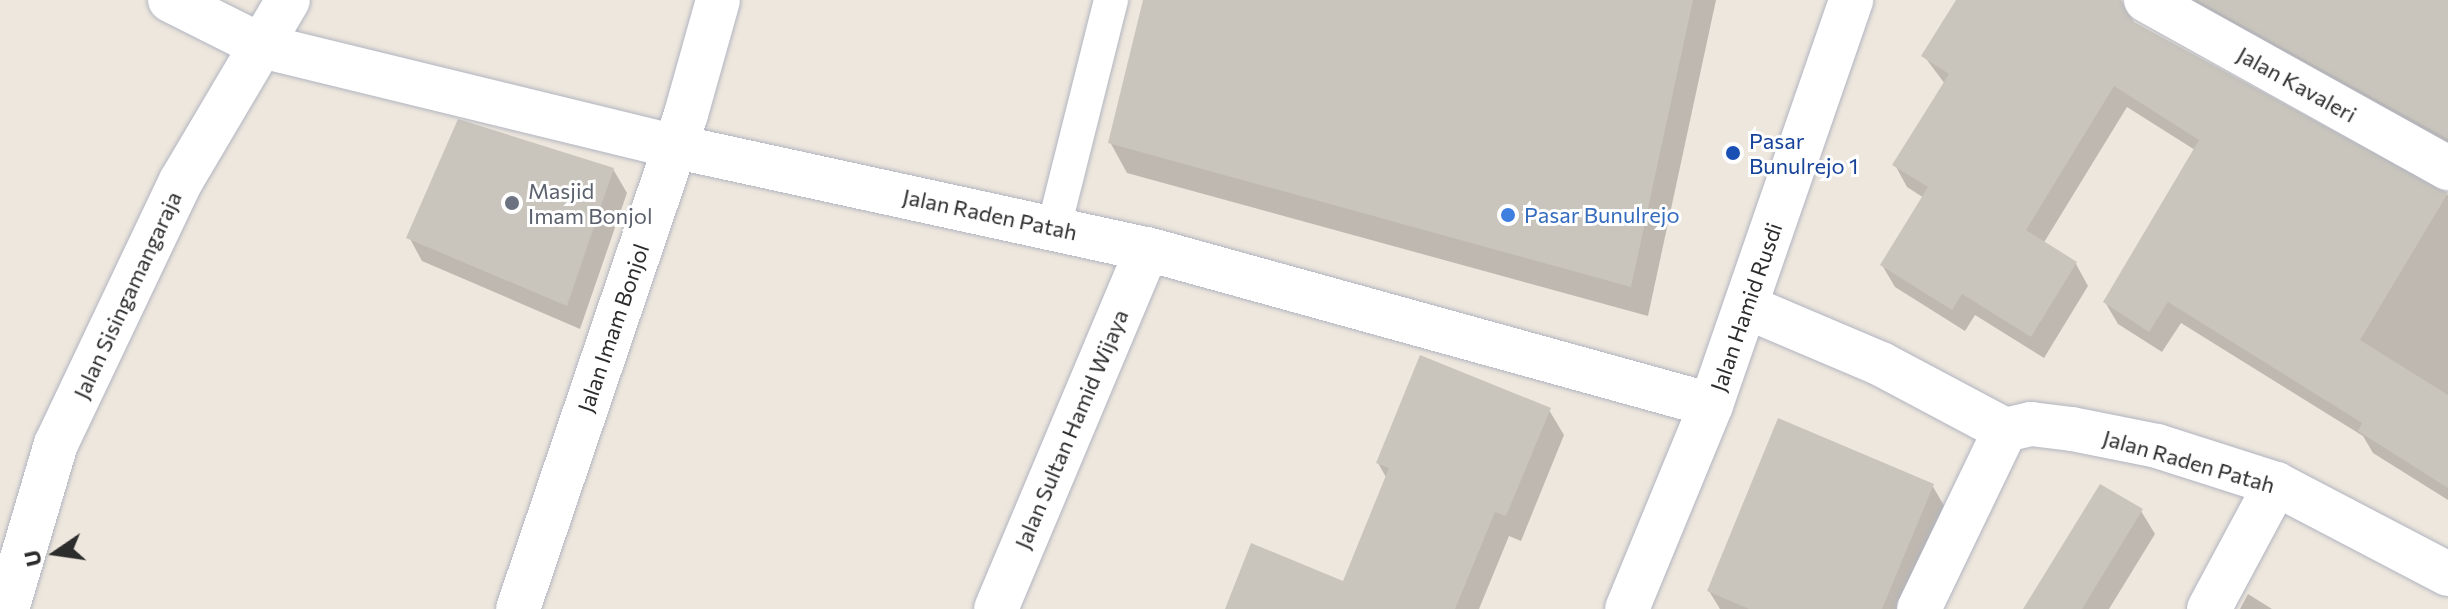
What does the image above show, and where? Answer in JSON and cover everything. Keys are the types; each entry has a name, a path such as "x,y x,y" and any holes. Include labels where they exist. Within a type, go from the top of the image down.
{"street":[{"name":"Jalan Raden Patah","path":"170,0 262,46 673,146 1147,249 1711,405"},
{"name":"Jalan Sisingamangaraja","path":"7,609 56,444 181,181 240,75 262,46 288,0"},
{"name":"Jalan Imam Bonjol","path":"518,609 673,146 718,0"},
{"name":"Jalan Hamid Rusdi","path":"1627,609 1711,405 1851,0"},
{"name":"Jalan Kavaleri","path":"2146,0 2448,168"},
{"name":"Jalan Sultan Hamid Wijaya","path":"996,609 1147,249"},
{"path":"1747,307 1881,364 2005,430 1919,609"},
{"name":"Jalan Raden Patah","path":"2005,430 2031,424 2072,429 2157,446 2276,484 2448,574"},
{"path":"2209,609 2276,484"}],"lane":[{"path":"1054,227 1111,0"}],"building":[{"name":"Pasar Bunulrejo","path":"1143,0 1693,0 1631,287 1108,143"},
{"path":"1956,0 2121,0 2134,22 2448,193 2360,340 2448,395 2448,488 2358,431 2362,423 2168,302 2149,332 2103,302 2199,140 2114,86 2026,230 2077,262 2031,337 1962,294 1952,310 1880,265 1928,187 1892,165 1949,74 1921,56"},
{"path":"2197,0 2448,0 2448,139"},
{"name":"Masjid Imam Bonjol","path":"458,119 614,168 567,306 406,238"},
{"path":"1420,355 1551,408 1506,516 1495,512 1455,609 1225,609 1251,543 1343,581 1389,468 1376,463"},
{"path":"1778,418 1934,484 1882,609 1749,609 1707,591"},
{"path":"2100,484 2143,509 2082,609 2023,609"}],"place":[{"name":"Pasar Bunulrejo 1","path":"1733,153"},
{"name":"Masjid Imam Bonjol","path":"512,203"},
{"name":"Pasar Bunulrejo","path":"1508,215"}]}
